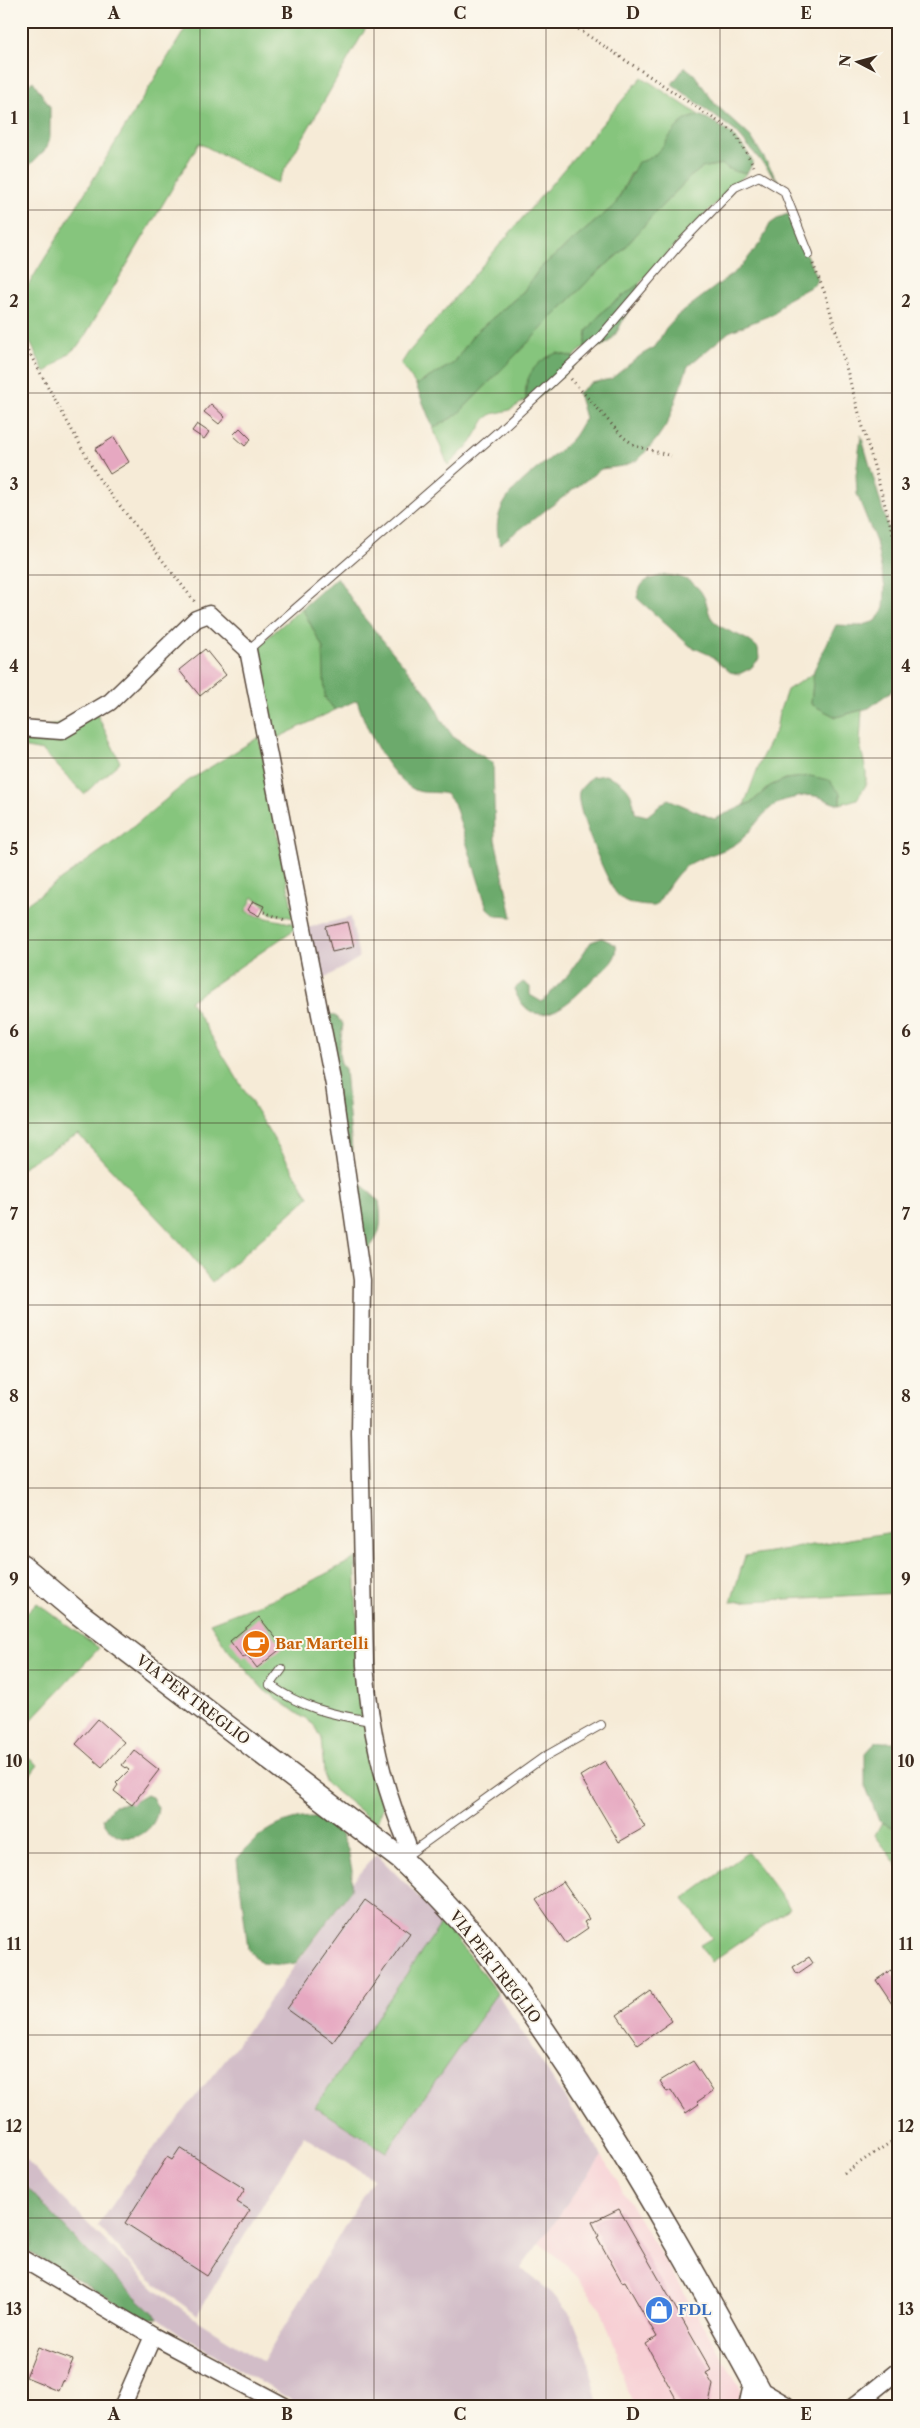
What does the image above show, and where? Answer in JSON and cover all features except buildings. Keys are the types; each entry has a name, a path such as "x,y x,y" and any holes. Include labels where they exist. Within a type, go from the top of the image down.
{"main road":[{"name":"VIA PER TREGLIO","path":"21,1565 78,1613 401,1859 444,1901 474,1936 528,2008 650,2196 688,2260 756,2397"},
{"path":"756,2397 784,2407"}],"street":[{"path":"21,728 61,731 110,702 196,620 208,614 248,650 334,1085 362,1280 360,1435 365,1665 372,1721 383,1780 407,1843 401,1859"},
{"path":"21,2258 153,2336 286,2407"},
{"path":"122,2407 153,2336"},
{"path":"853,2407 899,2370"}],"lane":[{"path":"248,650 500,430 600,337 679,245 735,187 759,176 784,191 809,254"},
{"path":"282,1669 270,1685 292,1700 340,1716 372,1721"},
{"path":"401,1859 544,1757 601,1725"}],"path":[{"path":"566,21 734,132 759,176"},
{"path":"809,254 826,296 899,555"},
{"path":"21,338 99,479 191,598 208,614"},
{"path":"560,374 567,375 577,385 623,438 636,446 671,456"},
{"path":"844,2173 899,2137"}],"shaded area":[{"path":"351,917 359,958 317,983 307,928"},
{"path":"376,1854 443,1921 315,2107 386,2152 497,1993 602,2156 521,2268 552,2293 572,2317 586,2353 600,2407 303,2407 183,2336 158,2318 87,2251 21,2181 21,2155 98,2234 161,2294 198,2321 263,2362 373,2179 304,2136 197,2315 164,2291 129,2260 98,2226 137,2169 232,2051 351,1890 351,1883"},
{"path":"602,2156 741,2389 741,2407 635,2407 627,2391 615,2347 600,2307 568,2266 539,2243"}],"green space":[{"path":"190,21 370,21 277,183 199,143 80,344 45,373 21,323 21,297"},
{"path":"685,67 694,74 715,104 751,137 779,182 736,132 672,84"},
{"path":"642,77 699,115 684,121 660,152 631,173 615,205 540,268 523,292 474,334 454,363 416,385 401,364 408,353"},
{"path":"33,81 50,107 50,137 47,148 21,174 21,91"},
{"path":"699,115 723,128 737,140 753,162 748,172 734,171 721,164 702,168 690,177 621,252 591,278 457,415 433,428 416,385 454,363 474,334 523,292 540,268 615,205 638,162 646,160 659,151 684,121"},
{"path":"722,164 734,171 748,172 702,217 640,283 604,310 587,331 585,347 573,357 557,353 538,367 529,377 526,384 526,400 510,410 492,414 485,419 471,443 448,465 433,428 457,415 591,278 621,252 690,177 702,168"},
{"path":"788,214 817,279 814,285 786,300 773,314 729,332 688,366 668,422 656,440 638,460 623,466 601,469 500,544 497,527 500,511 508,498 531,473 570,441 585,418 578,393 591,383 611,379 641,355 655,347 666,328 678,315 740,268 761,242 770,224"},
{"path":"639,284 640,293 613,337 602,346 594,348 585,347 587,331 604,310"},
{"path":"557,353 573,357 577,363 528,407 526,389 530,374 541,362"},
{"path":"861,435 899,566 899,685 869,708 836,717 811,704 814,670 836,625 860,626 876,621 884,608 885,588 876,542 857,494 856,475"},
{"path":"664,575 690,581 703,595 713,620 718,625 746,639 758,648 759,659 751,668 739,674 730,672 710,655 690,646 637,598 641,587 646,581"},
{"path":"337,577 361,614 431,698 442,721 454,738 493,763 495,839 512,917 496,916 487,908 454,803 446,794 422,792 405,784 387,763 379,750 357,700 335,710 325,698 323,648 302,608"},
{"path":"302,608 323,648 325,698 335,710 271,741 254,653 259,645"},
{"path":"814,673 811,704 836,717 862,710 860,744 866,771 866,785 857,799 840,804 840,793 810,776 786,779 770,786 752,802 744,805 762,757 776,730 779,713 787,690"},
{"path":"97,714 120,762 84,794 43,751 21,747 21,733"},
{"path":"259,737 294,918 269,913 264,904 253,897 246,911 295,924 295,929 190,1001 309,1197 212,1282 180,1242 78,1134 21,1168 21,908 122,836 188,781"},
{"path":"605,775 627,788 635,813 647,816 668,799 714,819 752,802 770,786 786,779 810,776 829,780 840,793 840,804 812,796 796,797 778,803 765,813 737,843 698,860 683,869 655,906 639,905 624,900 616,893 599,859 581,812 580,790 591,777"},
{"path":"602,938 616,945 615,957 607,967 569,1002 549,1013 539,1014 530,1011 521,1003 514,989 523,982 530,987 530,995 542,1002 567,976 591,942"},
{"path":"324,1011 337,1017 343,1024 339,1053 345,1069 355,1186 361,1184 379,1201 381,1219 379,1232 361,1258"},
{"path":"899,1531 899,1593 731,1602 745,1556"},
{"path":"356,1558 357,1621 360,1652 383,1807 376,1824 325,1782 321,1739 314,1725 264,1690 228,1650 210,1623 291,1592"},
{"path":"37,1603 99,1648 21,1731 21,1619"},
{"path":"876,1742 899,1742 899,1830 879,1821 865,1785 865,1754"},
{"path":"21,1753 38,1765 21,1787"},
{"path":"146,1795 152,1797 158,1808 155,1819 150,1827 134,1837 117,1835 109,1829 103,1819 114,1805 132,1803"},
{"path":"311,1817 329,1822 340,1833 348,1850 352,1870 351,1890 296,1963 282,1965 261,1963 248,1949 237,1859 252,1843 270,1830 289,1821"},
{"path":"882,1822 899,1830 899,1868 875,1835"},
{"path":"748,1852 790,1908 711,1962 700,1945 712,1938 684,1899"},
{"path":"443,1921 497,1993 386,2152 315,2107"},
{"path":"21,2181 87,2251 158,2318 144,2319 21,2247 21,2245 31,2247 33,2238 30,2225 21,2214"},
{"path":"21,2214 31,2229 33,2238 31,2247 21,2245"}],"place":[{"name":"Bar Martelli","path":"256,1644"},
{"name":"FDL","path":"659,2310"}]}
